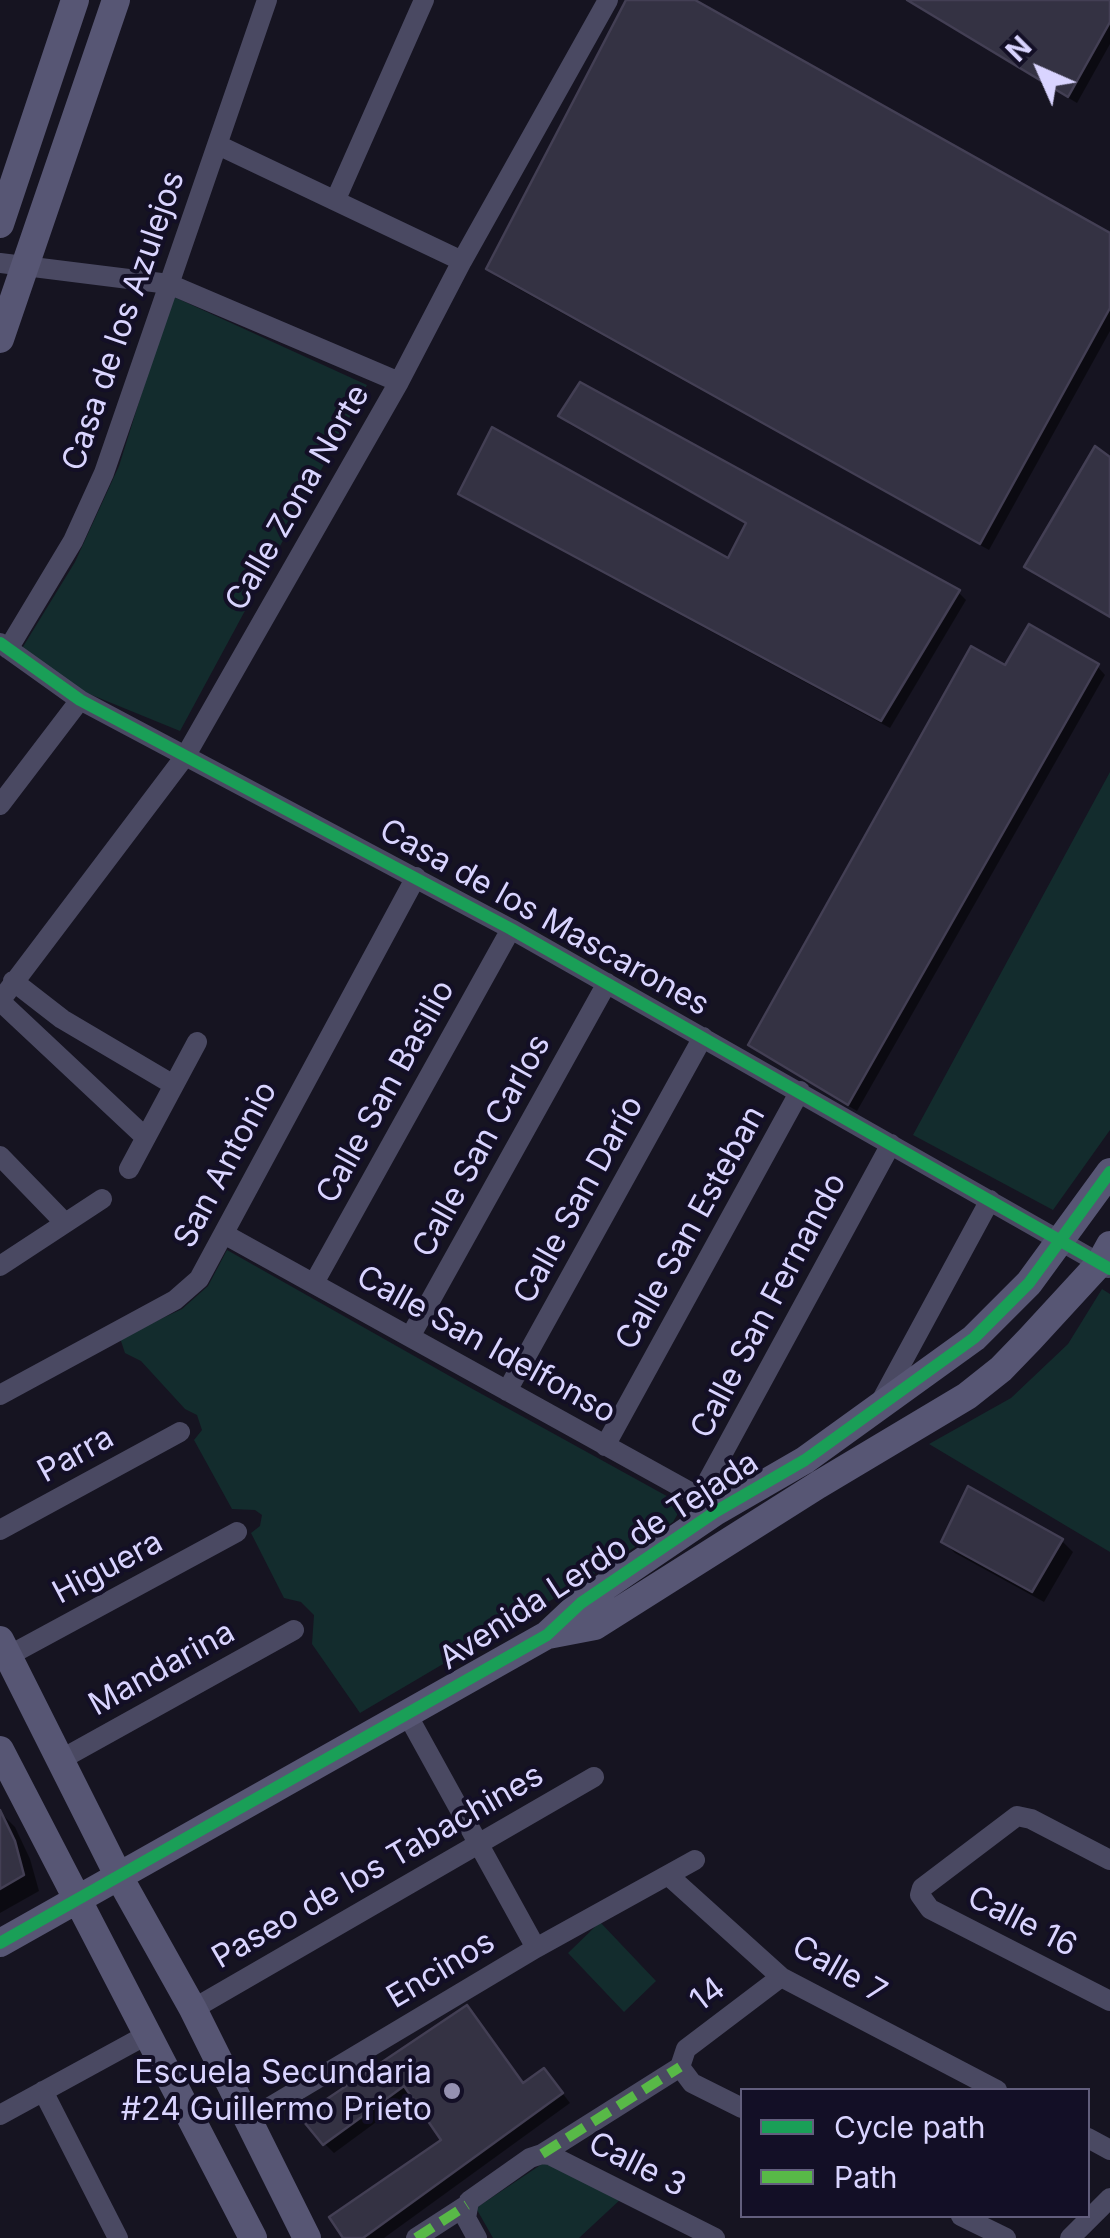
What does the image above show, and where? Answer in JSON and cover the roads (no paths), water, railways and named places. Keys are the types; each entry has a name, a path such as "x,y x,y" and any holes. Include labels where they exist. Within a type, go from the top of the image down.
{"street":[{"path":"0,224 75,0"},
{"path":"0,340 12,266 116,0"},
{"name":"Casa de los Azulejos","path":"4,646 74,541 104,474 267,0"},
{"path":"336,199 424,0"},
{"name":"Calle Zona Norte","path":"0,1001 186,755 399,382 608,0"},
{"path":"218,144 462,261"},
{"path":"12,266 169,284 399,382"},
{"name":"Casa de los Mascarones","path":"4,646 80,700 416,877 1062,1240 1107,1259"},
{"path":"0,805 80,700"},
{"name":"San Antonio","path":"0,1395 175,1300 198,1279 416,877"},
{"name":"Calle San Basilio","path":"314,1283 511,929"},
{"path":"13,981 62,1019 172,1084"},
{"name":"Calle San Carlos","path":"410,1337 607,983"},
{"path":"0,1001 145,1137"},
{"path":"46,1042 62,1019"},
{"name":"Calle San Darío","path":"507,1392 703,1037"},
{"path":"129,1168 197,1042"},
{"name":"Calle San Esteban","path":"605,1446 800,1091"},
{"name":"Calle San Fernando","path":"707,1505 891,1144"},
{"path":"0,1156 65,1222"},
{"name":"Avenida Lerdo de Tejada","path":"0,1942 547,1635 581,1603 707,1505 804,1460 974,1338 1029,1283 1110,1172"},
{"path":"0,1266 102,1200"},
{"path":"879,1404 990,1200"},
{"name":"Calle San Idelfonso","path":"224,1234 707,1505"},
{"name":"Avenida Lerdo de Tejada","path":"547,1635 595,1626 968,1396 1001,1370 1107,1259"},
{"name":"Parra","path":"0,1530 180,1432"},
{"name":"Higuera","path":"4,1648 236,1532"},
{"name":"Mandarina","path":"60,1760 294,1630"},
{"path":"4,1648 307,2238"},
{"path":"408,1716 536,1948"},
{"path":"0,1750 253,2238"},
{"name":"Paseo de los Tabachines","path":"192,2009 594,1777"},
{"name":"Calle 16","path":"1110,1860 1030,1819 1012,1818 922,1888 921,1900 930,1910 1110,2001"},
{"name":"Encinos","path":"248,2120 536,1948 695,1860"},
{"name":"Calle 7","path":"669,1876 782,1977 994,2088"},
{"name":"14","path":"416,2238 536,2156 680,2067 686,2049 782,1977"},
{"path":"0,2115 150,2033"},
{"path":"680,2067 692,2083 740,2107"},
{"path":"43,2092 118,2238"},
{"name":"Calle 3","path":"536,2156 550,2155 714,2238"},
{"path":"1070,2238 1110,2198"},
{"path":"468,2203 466,2218 477,2238"},
{"path":"965,2218 1006,2238"}],"place":[{"name":"Escuela Secundaria #24 Guillermo Prieto","path":"452,2091"}]}
